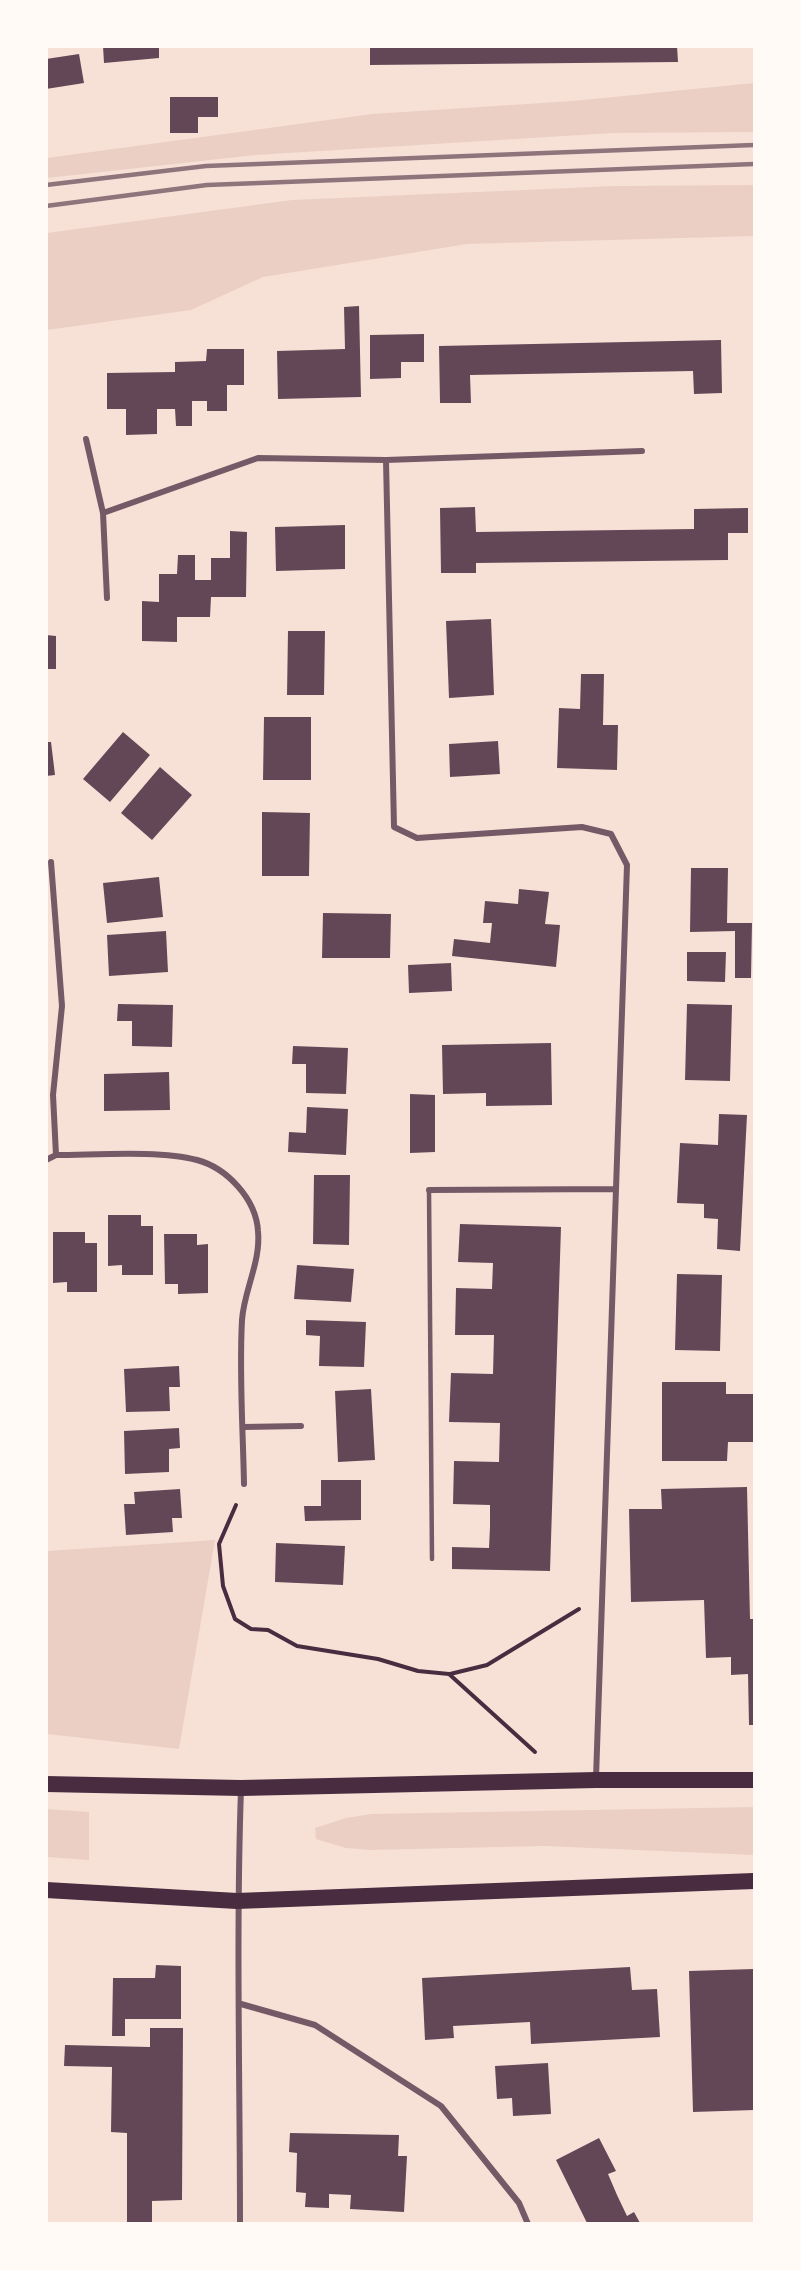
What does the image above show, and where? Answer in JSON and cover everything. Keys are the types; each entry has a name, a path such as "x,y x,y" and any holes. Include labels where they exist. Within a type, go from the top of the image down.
{"highway":[{"path":"46,1784 241,1788 596,1780 754,1780"},
{"path":"46,1890 237,1901 754,1881"}],"street":[{"path":"86,439 103,513 107,598"},
{"path":"103,513 258,458 386,459 642,451"},
{"path":"386,459 394,827 417,838 582,827 611,834 627,865 596,1780"},
{"path":"51,862 50,898 62,1006 53,1095 56,1155"},
{"path":"46,1160 56,1155 150,1155 197,1160 226,1174 250,1202 258,1230 256,1263 242,1318 244,1484"},
{"path":"429,1190 616,1189"},
{"path":"243,1427 302,1426"},
{"path":"240,2223 241,2004 237,1901 241,1788"},
{"path":"241,2004 315,2025 441,2106 519,2203 528,2223"}],"lane":[{"path":"429,1190 432,1559"}],"path":[{"path":"244,1484 219,1544 223,1586 235,1619 251,1629 268,1630 297,1646 378,1659 418,1671 449,1674 487,1665 602,1594"},
{"path":"449,1674 529,1749 539,1754"}],"shaded area":[{"path":"754,83 754,132 613,133 256,155 47,178 47,158 372,114 573,101"},
{"path":"754,185 754,236 467,244 263,277 191,310 47,330 47,233 292,200 615,186"},
{"path":"215,1540 179,1749 47,1734 47,1551"},
{"path":"754,1807 754,1855 544,1846 371,1850 346,1848 316,1839 315,1828 346,1818 371,1814"},
{"path":"47,1809 89,1812 89,1860 47,1857"}],"building":[{"path":"103,46 159,46 159,58 104,63"},
{"path":"370,46 677,46 678,62 370,65"},
{"path":"79,54 84,83 46,89 46,59"},
{"path":"170,97 218,97 218,117 198,117 198,133 170,133"},
{"path":"359,306 361,397 278,399 277,351 345,349 344,307"},
{"path":"424,334 424,362 401,362 401,378 370,379 370,335"},
{"path":"721,340 722,393 694,394 693,371 470,375 471,403 440,403 439,346"},
{"path":"207,349 244,349 244,385 227,385 227,411 207,411 207,401 192,401 192,426 176,426 175,409 157,409 157,434 126,435 126,409 107,409 107,373 175,372 175,362 206,361"},
{"path":"475,507 476,532 694,529 694,509 748,508 748,533 728,533 728,560 476,563 476,573 441,573 440,508"},
{"path":"345,525 345,569 276,571 275,527"},
{"path":"230,531 247,532 246,597 211,597 210,617 177,617 177,642 142,641 142,601 159,602 159,574 177,574 178,555 195,555 195,580 211,580 211,558 230,558"},
{"path":"491,619 494,695 449,698 446,621"},
{"path":"288,631 325,631 324,695 287,695"},
{"path":"46,635 56,636 56,669 46,669"},
{"path":"581,674 604,674 603,725 618,725 617,770 557,768 559,708 580,709"},
{"path":"264,717 311,717 311,780 263,780"},
{"path":"123,732 150,755 110,802 83,779"},
{"path":"498,741 500,774 450,777 449,744"},
{"path":"46,742 51,742 55,775 46,776"},
{"path":"160,767 192,795 152,840 121,813"},
{"path":"262,812 310,813 309,876 262,876"},
{"path":"691,868 728,868 727,923 752,923 751,978 735,978 735,931 690,932"},
{"path":"159,877 163,917 107,923 103,883"},
{"path":"519,889 549,892 545,924 560,925 556,967 452,956 454,939 490,943 492,923 483,923 485,901 518,904"},
{"path":"323,913 391,914 390,958 322,958"},
{"path":"166,931 168,972 109,976 107,935"},
{"path":"687,952 726,952 725,982 687,981"},
{"path":"451,963 452,991 409,993 408,965"},
{"path":"118,1004 173,1005 172,1047 132,1046 132,1021 117,1021"},
{"path":"687,1004 732,1005 730,1081 685,1080"},
{"path":"551,1043 552,1105 486,1106 486,1093 443,1094 442,1045"},
{"path":"293,1046 348,1048 346,1094 306,1093 306,1064 292,1064"},
{"path":"169,1072 170,1110 104,1111 104,1074"},
{"path":"410,1094 435,1095 435,1152 410,1153"},
{"path":"307,1107 348,1109 346,1155 288,1152 289,1132 306,1133"},
{"path":"719,1114 747,1115 740,1251 717,1249 718,1219 704,1218 704,1204 677,1203 680,1143 718,1145"},
{"path":"314,1175 350,1175 349,1245 313,1244"},
{"path":"108,1215 141,1215 141,1226 153,1226 153,1275 122,1275 122,1265 108,1266"},
{"path":"460,1224 561,1227 550,1571 452,1569 452,1547 489,1548 490,1527 490,1505 453,1504 454,1461 499,1462 500,1423 449,1422 451,1373 493,1374 494,1335 455,1335 456,1288 492,1289 493,1263 458,1262"},
{"path":"53,1232 85,1232 85,1243 97,1243 97,1292 67,1292 67,1282 53,1283"},
{"path":"164,1234 197,1234 197,1245 208,1244 208,1293 178,1294 178,1284 165,1284"},
{"path":"297,1265 354,1269 351,1302 294,1299"},
{"path":"677,1274 722,1275 720,1351 675,1350"},
{"path":"306,1320 366,1322 364,1367 319,1366 320,1336 306,1335"},
{"path":"179,1366 180,1387 169,1387 170,1411 126,1412 124,1369"},
{"path":"662,1382 726,1382 726,1394 754,1394 754,1442 728,1442 727,1461 662,1461"},
{"path":"371,1389 375,1460 338,1462 335,1391"},
{"path":"179,1428 180,1448 169,1449 169,1472 125,1474 124,1431"},
{"path":"321,1480 361,1480 361,1520 305,1521 304,1506 321,1506"},
{"path":"747,1487 750,1619 754,1619 754,1725 749,1725 748,1674 731,1675 731,1657 706,1658 704,1600 631,1602 629,1509 662,1509 661,1489"},
{"path":"180,1489 182,1518 172,1518 173,1532 126,1535 124,1504 135,1504 134,1492"},
{"path":"276,1543 345,1546 343,1585 275,1582"},
{"path":"156,1965 181,1966 181,2019 125,2019 125,2036 112,2036 113,1978 155,1978"},
{"path":"630,1967 632,1990 657,1989 660,2037 531,2044 530,2022 453,2026 454,2038 425,2040 422,1978"},
{"path":"754,1969 754,2110 693,2112 689,1971"},
{"path":"150,2028 183,2028 182,2200 152,2201 152,2223 127,2223 127,2133 111,2132 112,2067 64,2066 65,2045 150,2047"},
{"path":"548,2063 551,2114 513,2116 512,2098 497,2099 495,2066"},
{"path":"290,2133 399,2135 398,2156 407,2156 404,2212 350,2209 351,2195 329,2194 329,2208 305,2207 306,2193 296,2192 297,2153 289,2152"},
{"path":"599,2138 616,2171 608,2174 627,2216 634,2212 640,2223 587,2223 556,2160"}],"railway":[{"path":"46,185 206,166 754,145"},
{"path":"46,206 207,185 754,164"}]}
